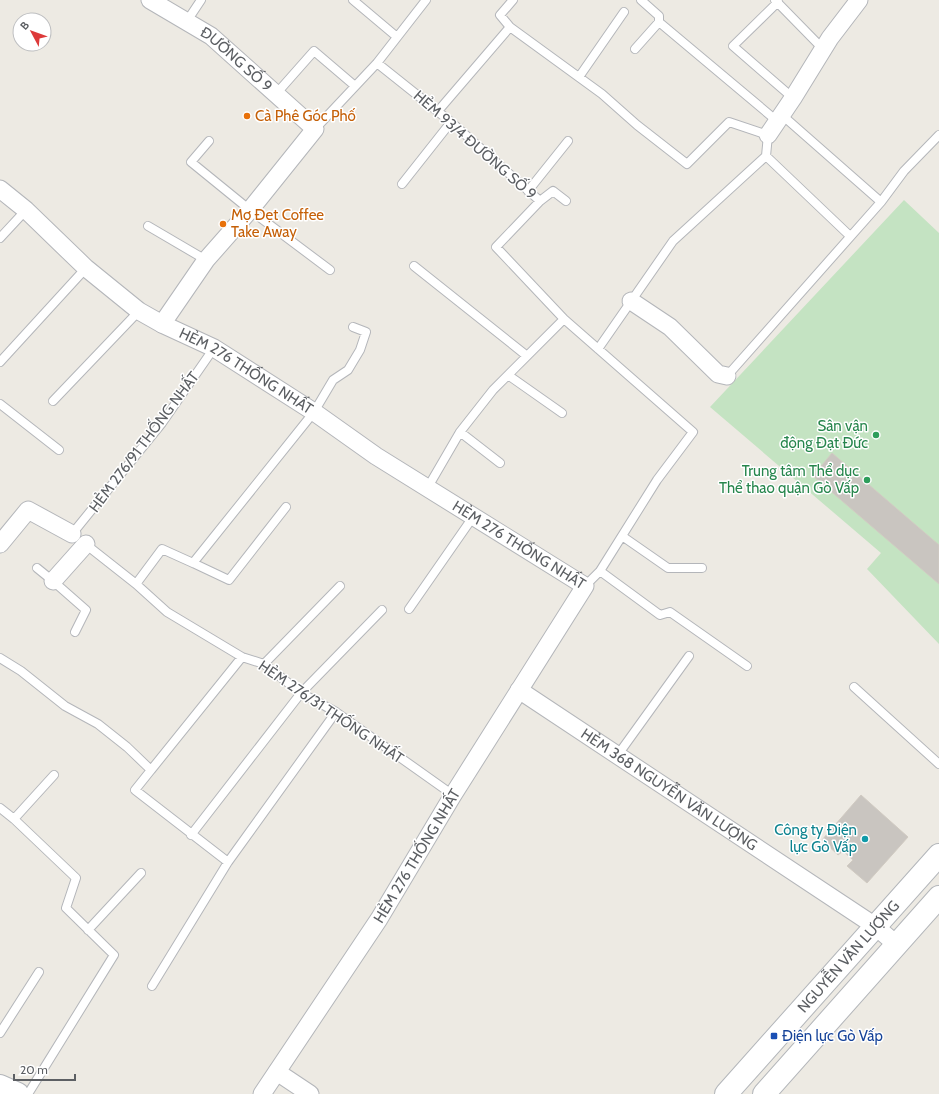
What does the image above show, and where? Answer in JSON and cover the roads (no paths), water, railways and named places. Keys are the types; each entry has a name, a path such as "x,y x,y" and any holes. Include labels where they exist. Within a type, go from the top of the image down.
{"street":[{"name":"ĐƯỜNG SỐ 9","path":"150,0 211,36 315,129"},
{"path":"776,123 830,38 860,0"},
{"path":"162,324 206,260 250,210 315,129"},
{"name":"HẺM 276 THỐNG NHẤT","path":"0,189 26,210 86,268 139,311 162,324 214,348 314,412 376,456 585,586 453,795 379,919 262,1094"},
{"path":"631,302 670,327 718,374 727,376"},
{"path":"0,544 28,510 72,534"},
{"path":"53,580 86,544"},
{"name":"HẺM 368 NGUYỄN VĂN LƯỢNG","path":"519,690 875,926 897,945"},
{"name":"NGUYỄN VĂN LƯỢNG","path":"726,1094 939,855"},
{"name":"NGUYỄN VĂN LƯỢNG","path":"764,1094 939,897"},
{"path":"277,1072 310,1094"},
{"path":"0,1086 18,1094"}],"lane":[{"path":"187,22 201,0"},
{"path":"353,0 397,37"},
{"path":"315,129 377,63 426,0"},
{"path":"513,0 500,15 510,27 602,94 637,125 687,164 729,122 776,123"},
{"path":"635,49 659,22 659,16 641,0"},
{"path":"793,98 733,46 776,1 823,49"},
{"path":"579,77 624,12"},
{"path":"659,22 776,123 881,202"},
{"path":"438,111 510,27"},
{"path":"276,94 314,51 355,86"},
{"name":"HẺM 93/4 ĐƯỜNG SỐ 9","path":"377,63 451,122 540,201 496,247 564,319"},
{"path":"402,184 451,122"},
{"path":"598,349 673,241 766,156 776,123"},
{"path":"727,376 881,202 904,171 939,135"},
{"path":"209,141 191,162 250,210 330,270"},
{"path":"528,191 568,141"},
{"path":"766,156 850,236"},
{"path":"540,201 553,191 566,201"},
{"path":"0,238 26,210"},
{"path":"148,226 206,260"},
{"path":"414,266 527,356"},
{"path":"0,362 86,268"},
{"path":"53,401 139,311"},
{"path":"428,487 460,432 493,390 564,319 693,432 657,480 600,571 585,586"},
{"path":"193,563 314,412 333,380 348,370 360,350 366,332 353,327"},
{"name":"HẺM 276/91 THỐNG NHẤT","path":"72,534 162,423 214,348"},
{"path":"508,375 562,413"},
{"path":"0,404 59,450"},
{"path":"460,432 500,463"},
{"path":"136,584 162,549 229,580 286,507"},
{"path":"409,608 473,517"},
{"name":"HẺM 276/31 THỐNG NHẤT","path":"72,534 136,584 167,612 242,656 264,664 301,693 336,712 453,795"},
{"path":"622,536 668,568 702,568"},
{"path":"37,568 53,580 86,610 75,632"},
{"path":"600,571 660,615 670,612 747,666"},
{"path":"264,664 340,586"},
{"path":"191,835 301,693 382,610"},
{"path":"228,862 191,835 135,790 242,656"},
{"path":"617,756 688,656"},
{"path":"0,658 21,671 65,706 98,724 127,747 151,770"},
{"path":"854,687 939,764"},
{"path":"152,986 228,862 336,712"},
{"path":"14,819 54,775"},
{"path":"0,808 14,819 76,878 66,908 114,955 28,1094"},
{"path":"88,930 140,874"},
{"path":"0,1033 39,972"}],"place":[{"name":"Cà Phê Góc Phố","path":"247,116"},
{"name":"Mợ Đẹt Coffee Take Away","path":"223,224"},
{"name":"Sân vận động Đạt Đức","path":"876,435"},
{"name":"Trung tâm Thể dục Thể thao quận Gò Vấp","path":"867,480"},
{"name":"Công ty Điện lực Gò Vấp","path":"865,839"},
{"name":"Điện lực Gò Vấp","path":"774,1036"}]}
